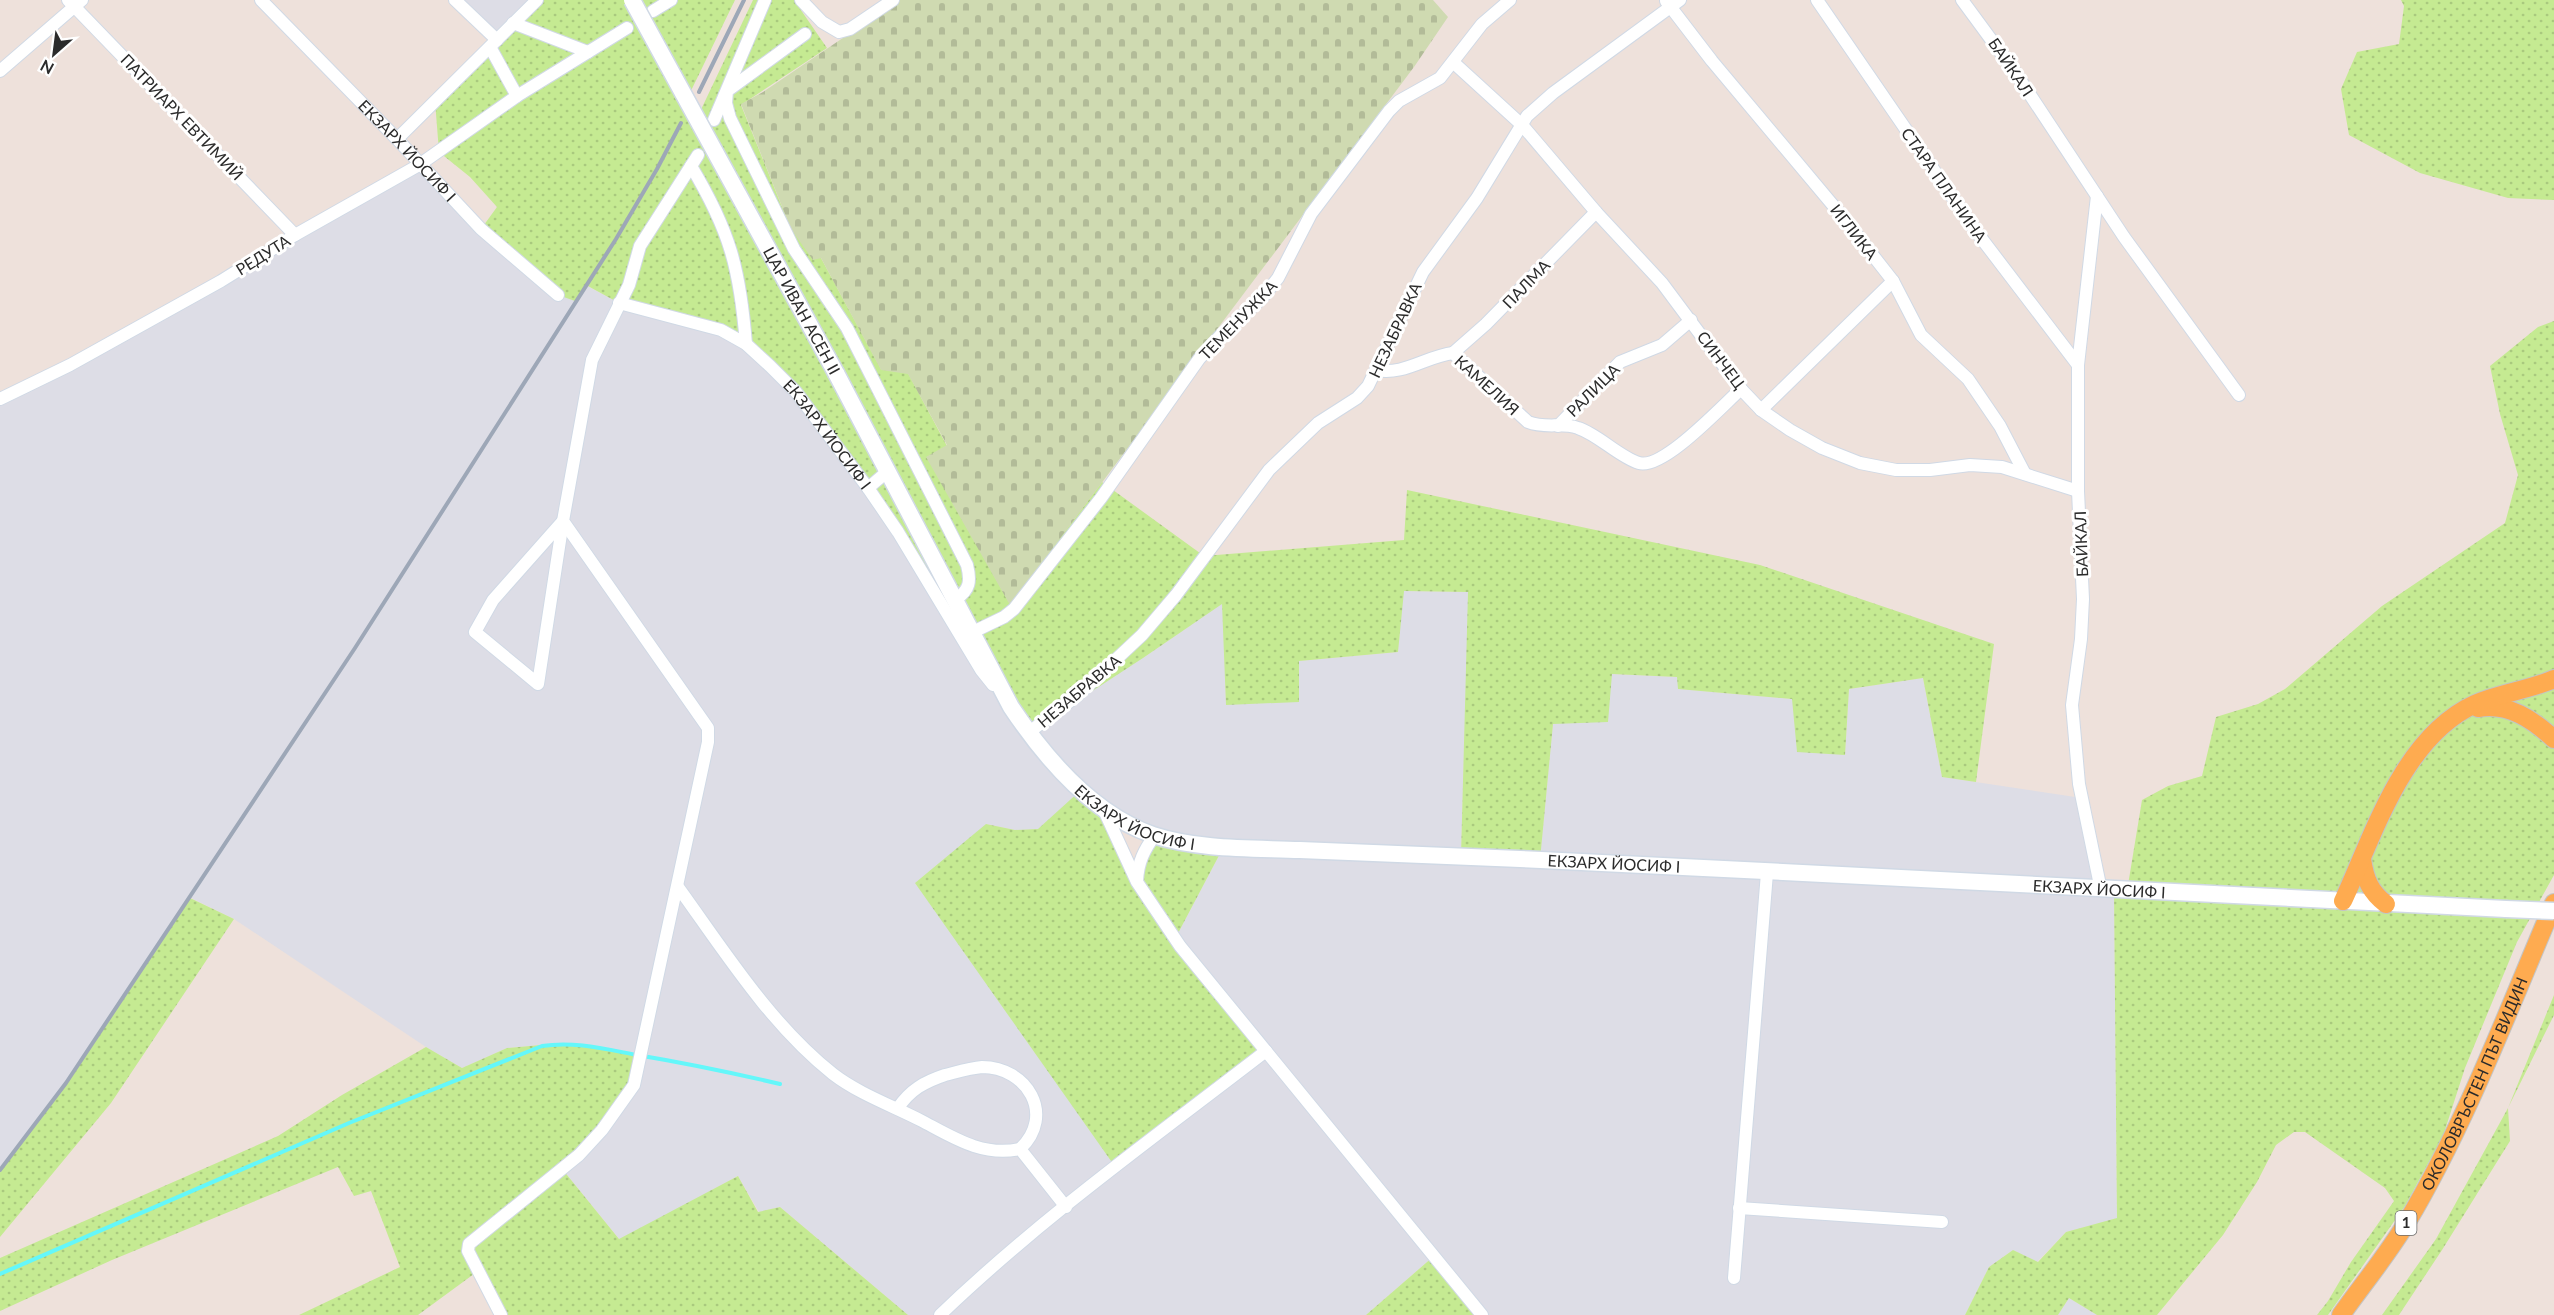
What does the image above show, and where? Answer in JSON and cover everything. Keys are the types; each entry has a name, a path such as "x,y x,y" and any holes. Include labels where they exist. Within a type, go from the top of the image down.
{"main road":[{"name":"ЦАР ИВАН АСЕН II","path":"632,0 836,373 971,628"},
{"name":"ЕКЗАРХ ЙОСИФ I","path":"971,628 1011,707 1028,733 1063,773 1118,818 1155,835 1192,842 1259,848 1540,860 2270,899 2554,911"},
{"path":"2452,719 2474,705 2554,679"},
{"path":"2343,901 2400,777 2414,754 2452,719 2466,710 2486,707 2510,710 2534,721 2554,739"},
{"path":"2362,859 2365,878 2370,888 2386,904"},
{"path":"2494,1044 2494,1031 2500,1012 2554,887"},
{"name":"ОКОЛОВРЪСТЕН ПЪТ ВИДИН","path":"2342,1315 2406,1223 2459,1123 2554,903"},
{"path":"2459,1123 2487,1080 2554,934"}],"street":[{"name":"ЕКЗАРХ ЙОСИФ I","path":"261,0 481,229 558,296"},
{"path":"455,0 493,44 517,96"},
{"path":"397,139 537,0"},
{"path":"653,11 671,0"},
{"path":"714,120 765,0"},
{"path":"801,0 822,22 839,32 850,29 893,0"},
{"name":"ТЕМЕНУЖКА","path":"971,628 1004,617 1014,609 1101,498 1199,359 1220,336 1262,298 1278,278 1311,214 1389,111 1400,101 1440,78 1454,63 1482,24 1510,0"},
{"name":"СТАРА ПЛАНИНА","path":"1817,0 1975,230 2078,365"},
{"name":"БАЙКАЛ","path":"1962,0 1999,48 2097,196 2239,395"},
{"path":"0,72 75,2"},
{"name":"ПАТРИАРХ ЕВТИМИЙ","path":"75,2 295,235"},
{"name":"НЕЗАБРАВКА","path":"1028,733 1077,696 1142,634 1176,595 1269,470 1318,423 1357,398 1368,386 1410,294 1423,272 1477,198 1522,124 1536,106 1672,2"},
{"name":"ИГЛИКА","path":"1672,2 1712,61 1842,216 1893,281 1921,335 1968,379 1982,397 2025,474"},
{"path":"513,23 588,52"},
{"name":"РЕДУТА","path":"3,394 70,365 419,165 517,96 627,28"},
{"path":"805,34 727,91 726,103 730,118 794,249 847,328 968,565 970,579 968,587 964,594 956,599"},
{"name":"СИНЧЕЦ","path":"1454,63 1522,124 1596,212 1662,283 1741,389 1761,410 1822,448 1860,463 1896,470 1930,470 1970,465 2002,467 2078,491"},
{"path":"563,521 493,600 475,632 538,684 563,521 592,360 629,285 640,246 698,154"},
{"path":"691,166 712,201 724,228 742,293 746,344"},
{"name":"БАЙКАЛ","path":"2097,196 2078,365 2078,491 2083,600 2081,639 2072,705 2079,784 2101,890"},
{"name":"ПАЛМА","path":"1453,353 1486,324 1596,212"},
{"path":"1761,410 1893,281"},
{"name":"ЕКЗАРХ ЙОСИФ I","path":"619,303 721,330 746,344 796,392 868,488 898,532 981,670 1011,707"},
{"name":"РАЛИЦА","path":"1558,426 1620,362 1662,345 1691,320"},
{"name":"КАМЕЛИЯ","path":"1377,370 1395,371 1440,354 1453,353 1528,422 1538,426 1580,428 1638,463 1650,464 1676,448 1741,389"},
{"path":"868,488 888,471"},
{"path":"501,1315 472,1260 468,1251 469,1244 579,1155 626,1099 634,1085 708,742 708,728 563,521"},
{"path":"1102,807 1137,882 1180,946 1482,1315"},
{"path":"1137,882 1138,865 1144,850 1155,835"},
{"path":"1734,1278 1767,873"},
{"path":"678,887 754,991 798,1041 834,1074 866,1094 898,1108 967,1145 987,1151 1005,1152 1020,1149 1034,1132 1037,1120 1037,1107 1025,1086 1013,1076 982,1067 938,1077 916,1087 906,1095 898,1108"},
{"path":"940,1315 1066,1207 1266,1051"},
{"path":"1020,1149 1066,1207"},
{"path":"1739,1208 1942,1222"}],"shaded area":[{"path":"455,0 537,0 497,40"},
{"path":"419,165 481,229 619,303 721,330 1143,658 1223,603 1226,705 1298,661 1398,652 1403,591 1469,592 1461,856 1540,859 1553,723 1611,674 1678,677 1679,689 1792,699 1845,755 1849,689 1923,678 1942,777 2082,798 2101,890 2114,891 2117,1219 2066,1232 2037,1262 2013,1250 1989,1267 1965,1315 1482,1315 1434,1256 1366,1315 908,1315 780,1207 759,1212 738,1176 620,1240 563,1170 640,1055 563,1043 507,1048 462,1068 426,1047 234,919 191,898 66,1083 0,1170 0,399","holes":["986,824 1015,830 1136,828 1224,846 1175,939"]},
{"path":"2069,1298 2097,1315 2058,1315"}],"green space":[{"path":"537,0 735,0 687,99 697,118 753,0 794,0 827,48 741,105 791,229 821,258 881,369 908,373 947,446 927,457 1010,604 1102,482 1204,556 1404,540 1407,490 1760,565 1994,644 1976,782 1942,777 1923,678 1849,689 1845,755 1797,752 1792,699 1678,689 1677,677 1612,674 1608,722 1553,724 1540,860 1461,856 1468,592 1404,591 1398,652 1299,661 1299,702 1226,705 1222,604 1028,733 898,532 809,411 746,344 619,303 586,285 575,301 558,295 481,229 497,207 470,177 439,152 435,101"},
{"path":"899,0 1433,0 1448,17 1414,67 1010,605 926,457 947,445 908,374 881,370 821,258 813,260 791,229 741,104 763,92"},
{"path":"2401,0 2554,0 2554,200 2508,198 2420,173 2349,135 2341,89 2357,52 2399,44 2404,6"},
{"path":"2554,321 2554,875 2517,942 2465,1068 2443,1136 2405,1206 2328,1315 2317,1315 2394,1201 2385,1188 2305,1132 2294,1132 2276,1145 2257,1182 2223,1235 2157,1315 2097,1315 2069,1298 2058,1315 1965,1315 1989,1267 2013,1250 2038,1262 2066,1232 2117,1218 2114,891 2127,891 2142,800 2168,786 2202,776 2216,717 2258,704 2285,689 2382,606 2505,523 2518,475 2500,414 2490,366 2538,327"},
{"path":"1081,790 1103,807 1136,880 1155,835 1224,846 1175,939 1266,1051 1116,1168 915,883 986,824 1015,830 1038,829"},
{"path":"190,898 234,919 111,1103 0,1237 0,1170 66,1083"},
{"path":"2554,995 2554,1015 2508,1108"},
{"path":"563,1043 640,1055 634,1085 563,1170 619,1239 738,1176 758,1212 780,1207 908,1315 501,1315 478,1271 418,1315 299,1315 400,1267 371,1191 354,1196 338,1167 112,1260 0,1311 0,1258 278,1136 342,1095 426,1047 462,1068 507,1048"},
{"path":"2508,1108 2510,1141 2399,1315 2382,1315 2436,1239"},
{"path":"1434,1256 1482,1315 1366,1315"}],"waterway":[{"path":"0,1274 349,1123 542,1046 566,1044 601,1048 780,1084"}],"railway":[{"path":"699,92 744,0"},
{"path":"0,1170 66,1083 355,648 616,239 681,123"}]}
